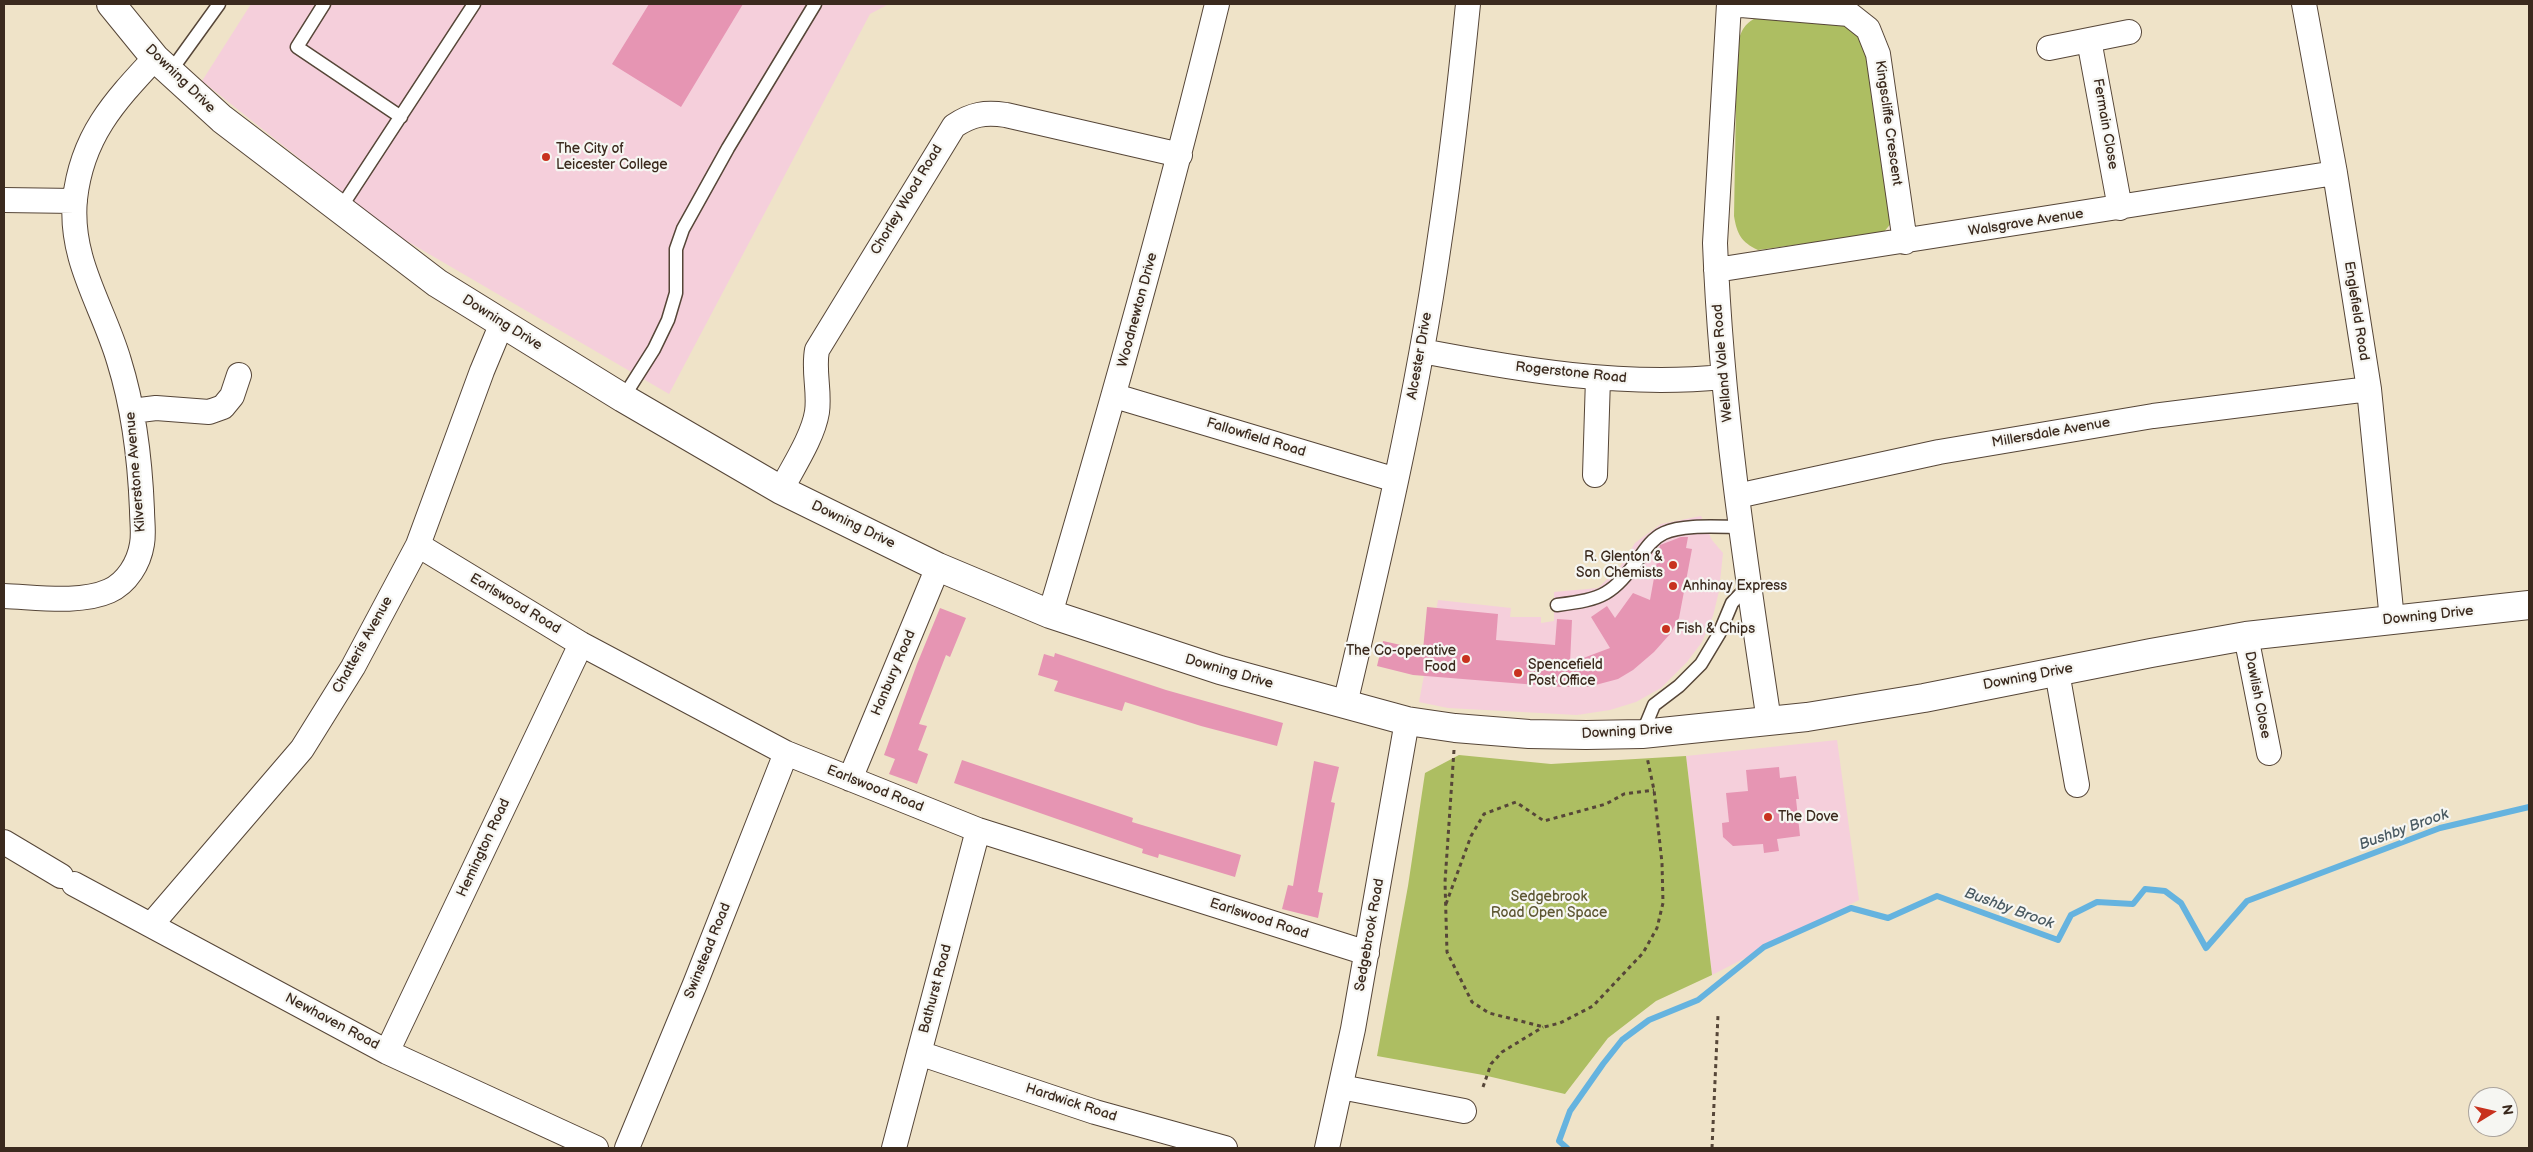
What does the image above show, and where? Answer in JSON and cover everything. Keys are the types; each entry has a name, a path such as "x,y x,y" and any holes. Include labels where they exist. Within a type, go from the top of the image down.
{"street":[{"name":"Downing Drive","path":"111,4 163,65 222,120 437,283 622,398 781,490 938,567 1050,614 1135,644 1220,670 1406,721 1455,728 1529,734 1642,734 1769,721 1807,717 1924,698 2246,636 2529,605"},
{"name":"Woodnewton Drive","path":"1050,614 1115,396 1180,155 1217,4"},
{"name":"Alcester Drive","path":"1345,704 1396,480 1422,351 1440,244 1468,4"},
{"name":"Kingscliffe Crescent","path":"1729,4 1849,14 1868,29 1878,54 1905,242"},
{"name":"Welland Vale Road","path":"1729,4 1715,243 1716,270 1723,377 1741,527 1769,721"},
{"name":"Englefield Road","path":"2304,4 2335,173 2369,389 2392,620"},
{"path":"2049,48 2129,32"},
{"name":"Fermain Close","path":"2089,40 2120,208"},
{"name":"Kilverstone Avenue","path":"4,596 86,598 109,591 125,580 136,564 143,543 141,495 132,411 119,361 106,324 82,268 76,238 75,201 80,170 90,141 125,91 163,65"},
{"name":"Chorley Wood Road","path":"781,490 817,413 818,396 814,367 817,350 954,126 967,117 985,112 1006,115 1180,155"},
{"name":"Walsgrave Avenue","path":"1716,270 1905,242 2335,173"},
{"path":"4,200 75,201"},
{"name":"Chatteris Avenue","path":"151,925 302,749 353,667 418,545 482,371 502,324"},
{"name":"Rogerstone Road","path":"1422,351 1518,369 1598,378 1689,380 1723,377"},
{"path":"132,411 156,408 208,412 223,408 232,396 239,375"},
{"path":"1595,475 1598,378"},
{"name":"Millersdale Avenue","path":"1737,496 1949,450 2153,416 2369,389"},
{"name":"Fallowfield Road","path":"1115,396 1396,480"},
{"name":"Earlswood Road","path":"418,545 581,644 786,752 978,830 1367,954"},
{"name":"Hanbury Road","path":"850,779 938,567"},
{"name":"Dawlish Close","path":"2246,636 2269,753"},
{"name":"Hemington Road","path":"387,1052 581,644"},
{"path":"2057,672 2077,785"},
{"name":"Sedgebrook Road","path":"1327,1148 1367,954 1406,721"},
{"name":"Swinstead Road","path":"627,1148 695,984 786,752"},
{"name":"Bathurst Road","path":"894,1148 978,830"},
{"name":"Newhaven Road","path":"4,842 67,880 387,1052 596,1148"},
{"name":"Hardwick Road","path":"919,1052 1095,1112 1225,1148"},
{"path":"1340,1086 1464,1111"}],"lane":[{"path":"163,65 219,4"},
{"path":"324,4 297,47 401,117"},
{"path":"340,209 474,4"},
{"path":"622,398 654,349 668,320 676,293 676,249 683,229 728,148 815,4"},
{"path":"1557,604 1599,598 1613,590 1649,543 1662,533 1681,528 1741,527"},
{"path":"1642,734 1654,706 1679,686 1701,664 1719,634 1732,603 1749,585"}],"path":[{"path":"1455,728 1445,907 1447,952 1472,1002 1489,1013 1544,1027"},
{"path":"1483,1087 1491,1064 1502,1052 1544,1027 1560,1023 1593,1006 1643,954 1657,928 1662,903 1662,864 1654,790 1642,734"},
{"path":"1445,907 1470,836 1484,814 1516,802 1544,821 1606,804 1624,794 1654,790"},
{"path":"1712,1148 1718,1015"}],"shaded area":[{"name":"The City of Leicester College","path":"251,4 889,4 870,14 669,394 393,233 202,81"},
{"path":"1701,516 1712,540 1723,553 1719,591 1713,616 1702,642 1687,662 1661,688 1636,702 1610,710 1577,715 1448,708 1419,702 1438,600 1511,608 1510,617 1541,617 1541,623 1554,621 1554,592 1598,588 1620,567 1635,543 1661,524"},
{"path":"1837,740 1859,900 1712,975 1686,756"}],"green space":[{"path":"1760,16 1844,24 1861,35 1871,55 1893,221 1883,233 1758,250 1747,244 1741,237 1734,216 1737,46 1744,27"},
{"name":"Sedgebrook Road Open Space","path":"1459,755 1551,764 1686,756 1712,975 1656,1001 1608,1038 1565,1094 1483,1075 1377,1056 1408,886 1425,773"}],"building":[{"path":"649,4 743,4 681,107 612,64"},
{"path":"1681,537 1688,537 1686,548 1692,549 1679,618 1670,634 1654,652 1633,670 1618,679 1588,687 1562,687 1413,675 1377,666 1383,641 1423,650 1427,607 1498,614 1496,640 1555,645 1557,619 1572,620 1570,663 1610,648 1591,617 1607,606 1615,618 1633,593 1650,600 1660,545"},
{"path":"940,608 966,618 950,657 946,655 919,724 927,726 918,750 928,754 917,784 889,774 895,759 884,755 917,664"},
{"path":"1055,653 1166,690 1283,723 1277,746 1201,726 1125,702 1122,711 1054,691 1058,681 1038,675 1044,654 1054,657"},
{"path":"962,760 1133,818 1132,822 1241,855 1235,877 1159,854 1158,858 1142,853 1143,849 954,783"},
{"path":"1314,761 1339,767 1331,802 1335,803 1318,892 1323,893 1318,918 1282,909 1288,885 1293,886"},
{"path":"1779,767 1780,778 1796,776 1799,799 1796,799 1800,836 1777,839 1779,851 1764,853 1763,844 1733,846 1723,837 1722,823 1729,822 1726,793 1748,791 1746,770"}],"waterway":[{"name":"Bushby Brook","path":"1567,1148 1559,1141 1570,1111 1622,1040 1649,1020 1698,1000 1764,947 1851,908 1888,918 1937,896 2058,940 2071,915 2097,902 2133,904 2145,889 2165,891 2181,903 2206,948 2247,901 2440,828 2529,807"}],"place":[{"name":"The City of Leicester College","path":"546,157"},
{"name":"R. Glenton & Son Chemists","path":"1673,565"},
{"name":"Anhinay Express","path":"1673,586"},
{"name":"Fish & Chips","path":"1666,629"},
{"name":"The Co-operative Food","path":"1466,659"},
{"name":"Spencefield Post Office","path":"1518,673"},
{"name":"The Dove","path":"1768,817"}]}
